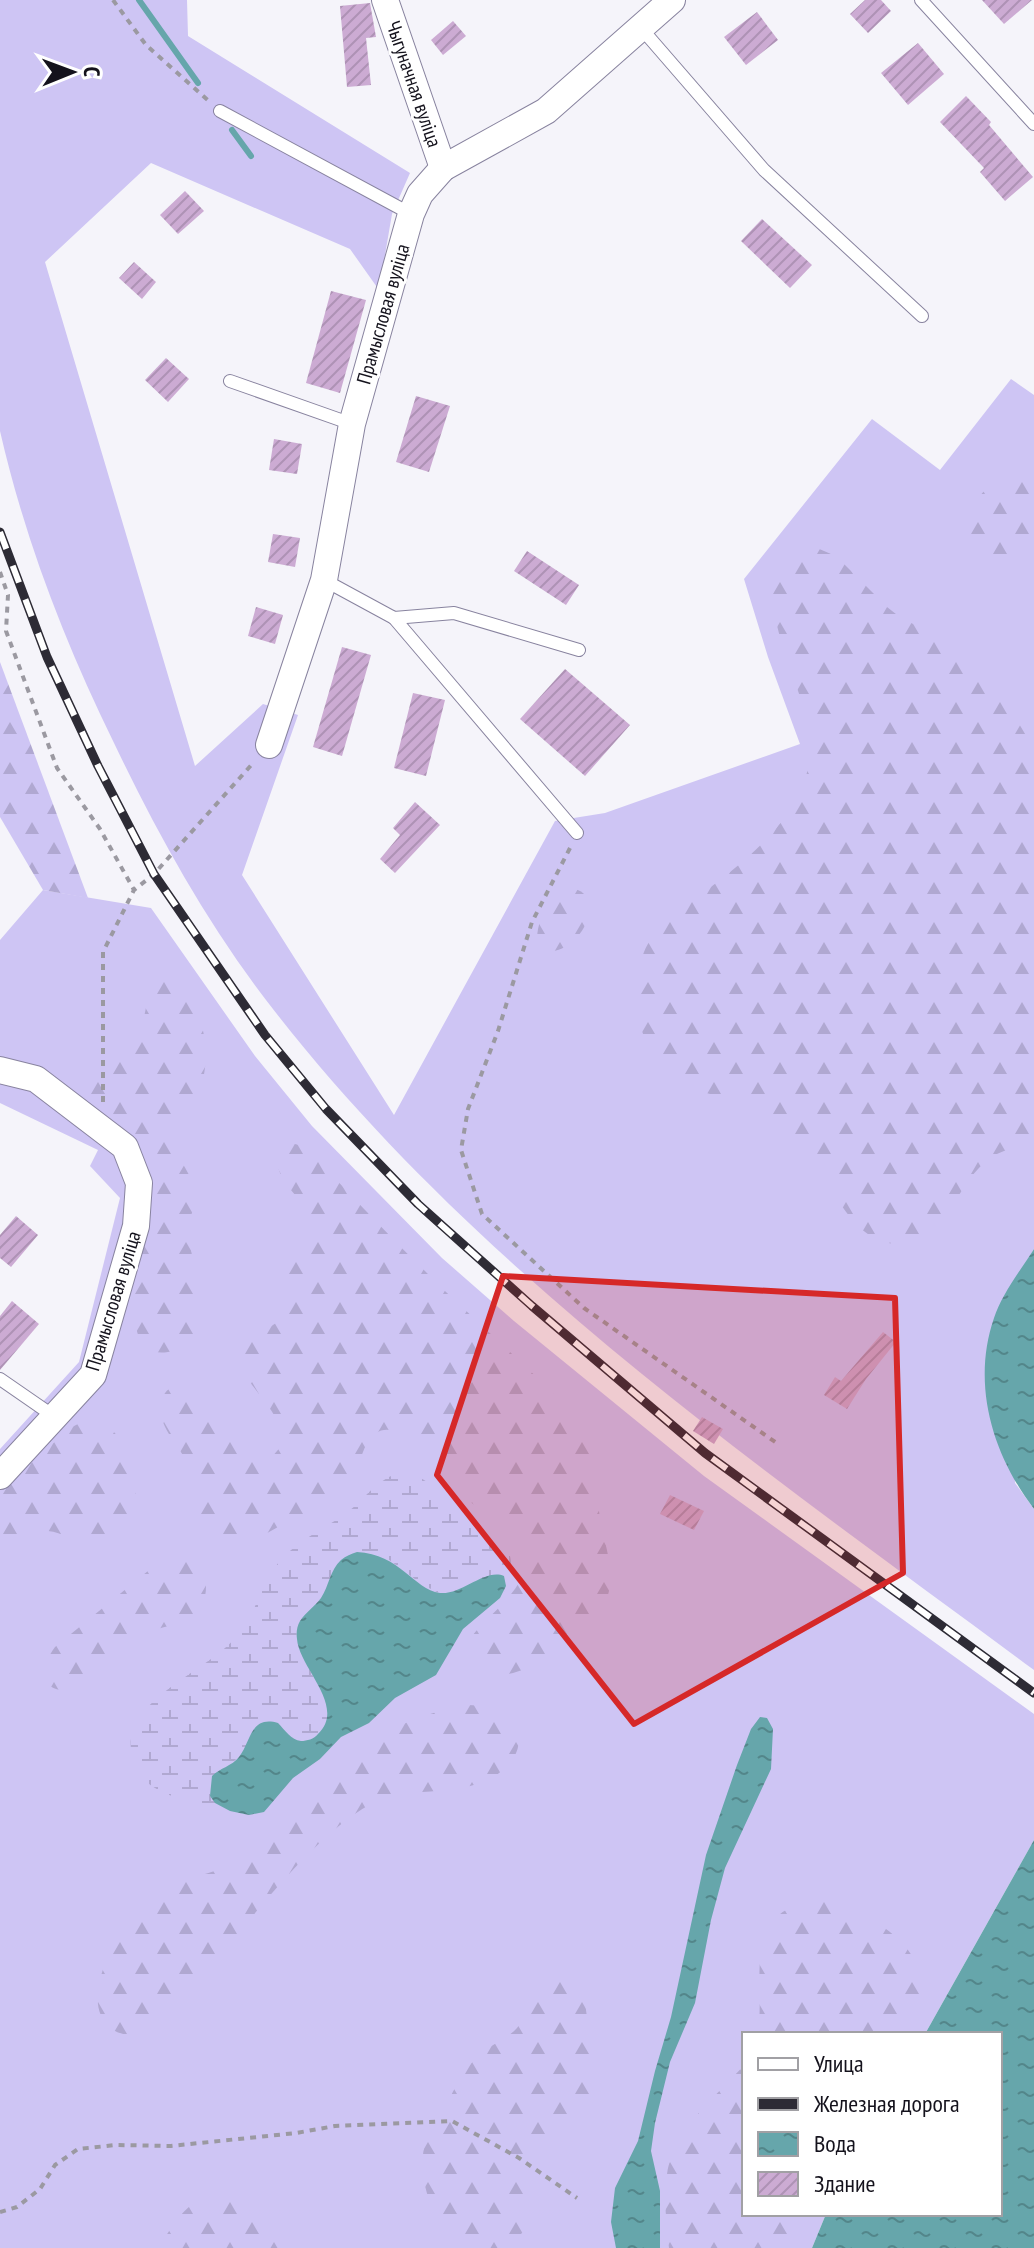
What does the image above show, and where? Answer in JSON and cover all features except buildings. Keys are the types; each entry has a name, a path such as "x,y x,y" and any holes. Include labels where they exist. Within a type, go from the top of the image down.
{"street":[{"name":"Чыгуначная вуліца","path":"385,0 443,168"},
{"name":"Прамысловая вуліца","path":"269,745 324,580 352,424 411,214 420,194 443,168 546,111 672,0"},
{"name":"Прамысловая вуліца","path":"0,1070 36,1079 125,1147 139,1183 136,1226 93,1375 0,1476"}],"lane":[{"path":"921,0 1034,124"},
{"path":"641,28 764,170 922,316"},
{"path":"220,111 411,214"},
{"path":"230,381 352,424"},
{"path":"324,580 394,618 577,833"},
{"path":"394,618 454,613 579,650"},
{"path":"0,1379 55,1417"}],"path":[{"path":"113,0 146,45 220,111"},
{"path":"0,572 8,595 6,631 57,768 100,829 134,890"},
{"path":"103,1130 103,952 134,890 154,874 269,745"},
{"path":"577,833 532,922 498,1031 468,1109 461,1150 482,1214 584,1308 778,1444"},
{"path":"0,2212 17,2207 40,2189 55,2165 78,2149 116,2145 171,2146 335,2126 452,2121 519,2158 577,2198"}],"highlighted area":[{"path":"503,1276 895,1298 903,1573 634,1724 437,1475"}],"green space":[{"path":"0,0 187,0 188,36 410,173 392,214 379,290 350,249 151,163 45,262 195,766 263,704 298,715 242,875 394,1115 555,821 605,813 800,744 744,579 872,419 940,470 1011,379 1034,395 1034,1249 1008,1292 1015,1483 1034,1509 1034,1670 727,1441 626,1361 529,1278 435,1190 347,1098 266,1000 202,907 147,810 79,667 34,551 0,431"},
{"path":"1034,468 1034,559 1004,560 980,546 972,536 969,524 971,511 990,486"},
{"path":"803,548 817,548 831,554 901,618 960,647 993,680 1034,749 1034,1148 1008,1150 990,1158 933,1228 920,1237 901,1243 883,1242 854,1221 807,1150 776,1117 749,1104 695,1089 668,1072 647,1043 636,1009 639,967 653,937 766,840 795,802 804,781 810,758 809,732 775,614 774,587 782,565"},
{"path":"0,662 88,898 43,890 0,817"},
{"path":"572,888 584,894 589,905 583,930 574,941 562,948 550,951 538,947 538,929 544,912 556,897"},
{"path":"43,890 151,908 255,1056 312,1126 442,1258 704,1476 1034,1714 1034,1840 926,2032 742,2032 742,2216 825,2216 812,2248 0,2248 0,1449 79,1362 120,1198 90,1166 98,1150 0,1103 0,940"},
{"path":"161,967 174,971 180,977 194,1003 203,1031 206,1061 200,1090 176,1137 178,1154 194,1187 189,1235 200,1303 199,1320 194,1335 184,1346 168,1352 154,1352 144,1346 136,1324 129,1150 123,1137 93,1099 89,1084 95,1070 135,1040 143,1022 152,981"},
{"path":"290,1143 304,1146 434,1280 538,1378 563,1405 583,1434 595,1469 609,1564 608,1595 600,1615 590,1627 538,1663 501,1675 486,1671 476,1659 472,1636 519,1582 526,1556 523,1541 509,1522 471,1503 428,1456 402,1434 389,1430 376,1433 366,1445 348,1486 337,1498 256,1538 242,1542 227,1541 217,1536 203,1521 187,1463 163,1423 161,1401 169,1389 179,1385 190,1388 212,1406 246,1452 254,1458 271,1458 283,1444 276,1418 244,1373 236,1347 245,1333 267,1329 279,1321 285,1303 289,1266 315,1232 311,1215 278,1169 277,1159"},
{"path":"94,1420 116,1435 129,1459 135,1503 128,1529 119,1539 106,1544 84,1543 48,1531 30,1532 0,1542 0,1491 70,1428"},
{"path":"399,1473 421,1478 453,1513 504,1543 511,1567 508,1584 504,1592 506,1586 496,1574 458,1590 439,1593 388,1559 366,1552 335,1566 323,1594 297,1629 297,1641 325,1702 327,1717 323,1729 308,1740 289,1735 243,1750 210,1782 210,1796 221,1808 181,1799 145,1781 132,1757 132,1737 139,1719 152,1703 237,1636 273,1571 286,1555 350,1510 375,1486"},
{"path":"177,1550 195,1558 205,1575 205,1596 197,1613 185,1621 135,1639 76,1689 55,1689 49,1685 46,1665 55,1647"},
{"path":"467,1705 499,1710 516,1725 518,1749 500,1772 484,1782 465,1787 387,1798 350,1817 311,1851 273,1891 170,2016 137,2034 124,2034 112,2029 101,2016 98,2000 100,1981 116,1942 149,1898 171,1885 232,1864 254,1851 332,1770 384,1733 424,1716"},
{"path":"822,1900 838,1905 873,1921 904,1945 920,1976 920,1995 903,2032 758,2032 760,1968 767,1930 778,1916 795,1906"},
{"path":"557,1970 572,1977 583,1993 596,2063 593,2085 580,2108 542,2147 535,2159 531,2172 529,2215 519,2236 508,2248 460,2248 442,2226 429,2199 423,2169 426,2141 467,2069 477,2057 517,2028 536,1987 548,1974"},
{"path":"742,2067 742,2216 805,2216 791,2248 669,2248 665,2204 670,2160 683,2133"},
{"path":"207,2195 234,2201 291,2248 158,2248 185,2211"}],"water":[{"path":"1034,1249 1034,1509 1007,1466 997,1443 986,1394 985,1369 987,1343 997,1309"},
{"path":"357,1552 384,1559 430,1590 440,1593 448,1593 481,1578 497,1575 504,1576 506,1586 500,1598 463,1629 436,1675 395,1698 369,1723 341,1737 320,1759 293,1778 264,1812 249,1815 230,1811 215,1803 210,1796 212,1776 239,1757 257,1726 278,1723 291,1737 303,1741 316,1736 326,1723 325,1699 300,1650 297,1630 302,1618 321,1598 337,1564"},
{"path":"760,1717 767,1718 773,1729 771,1769 725,1868 695,2003 670,2062 655,2123 651,2151 660,2191 660,2248 616,2248 611,2222 615,2188 638,2141 671,2017 706,1855 751,1729"},
{"path":"1034,1840 1034,2248 812,2248 825,2216 1002,2216 1002,2032 926,2032"}],"waterway":[{"path":"139,0 198,83"},
{"path":"232,130 251,156"}],"railway":[{"path":"0,532 47,657 98,766 154,874 265,1035 326,1109 418,1204 705,1453 1034,1693"}]}
